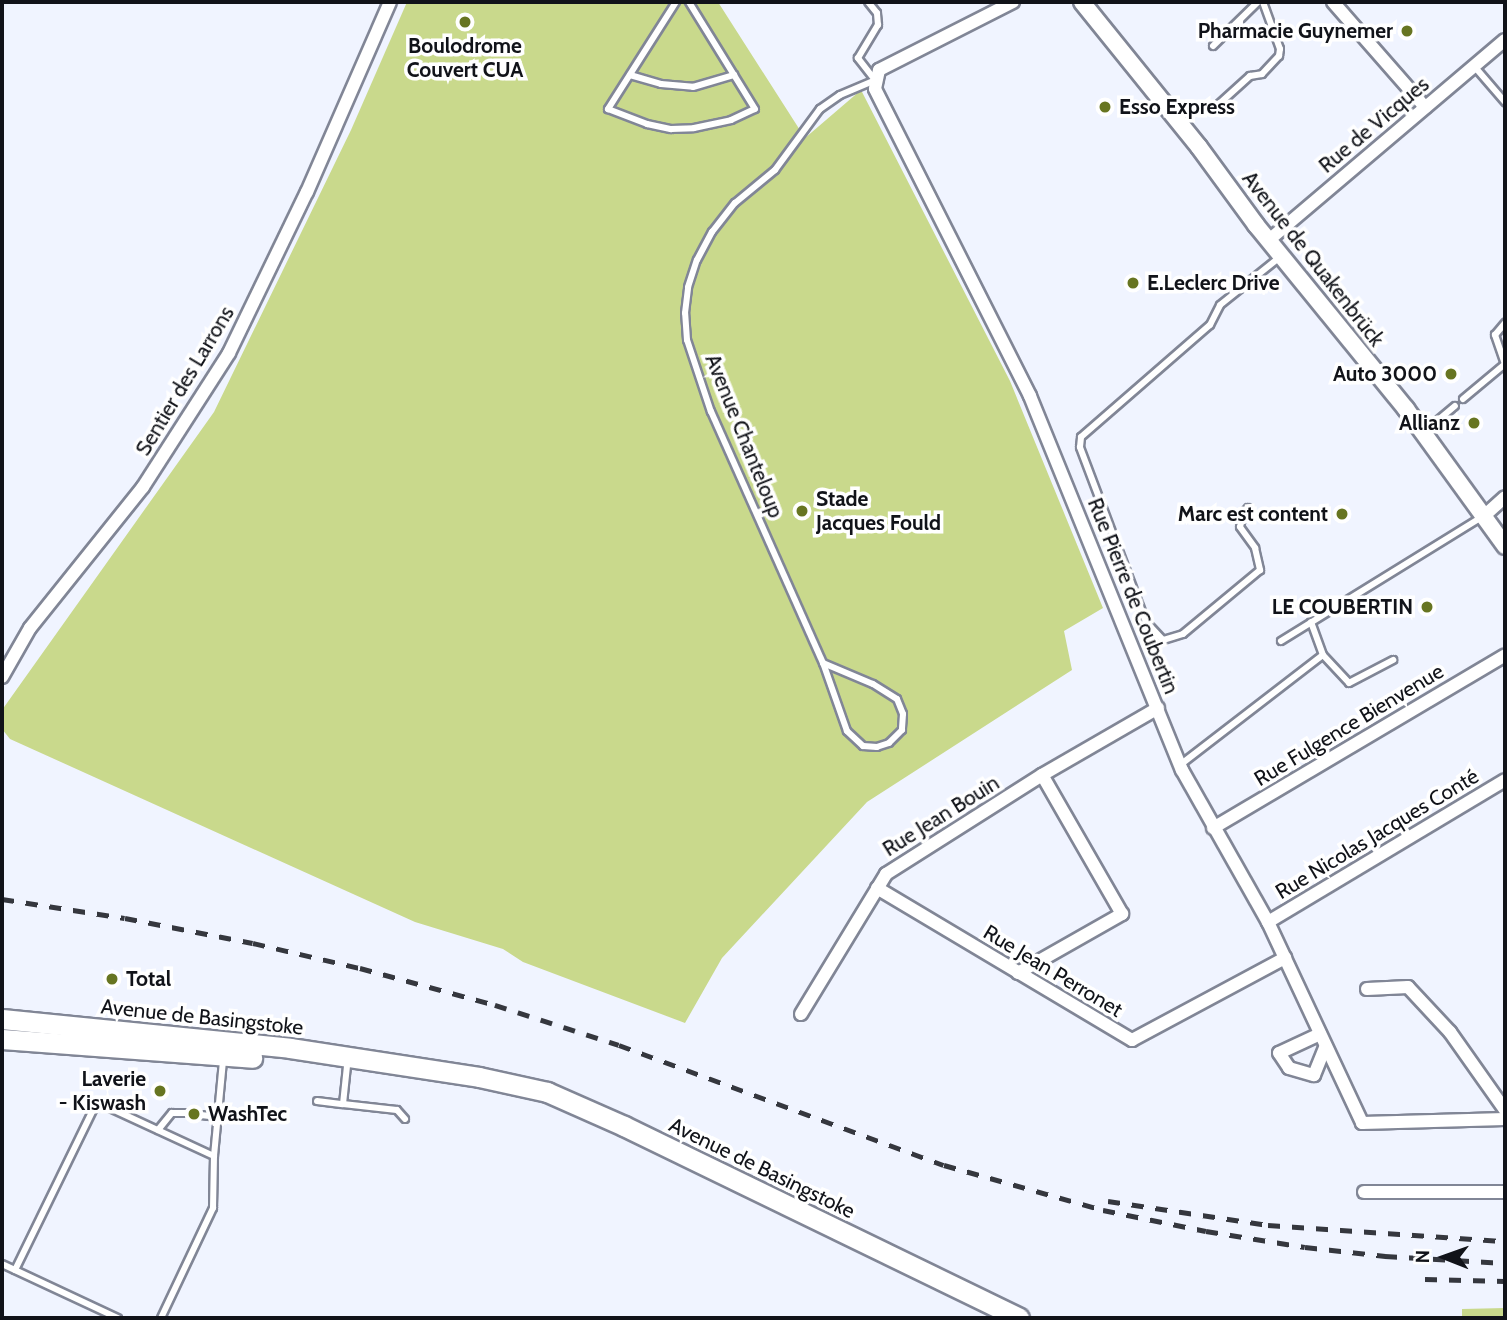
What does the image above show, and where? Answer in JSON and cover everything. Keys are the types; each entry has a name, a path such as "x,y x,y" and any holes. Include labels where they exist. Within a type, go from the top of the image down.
{"main road":[{"name":"Avenue de Quakenbrück","path":"1083,2 1199,146 1281,256 1423,432 1505,546"},
{"name":"Avenue de Basingstoke","path":"2,1018 290,1048 479,1077 547,1092 624,1126 1019,1318"},
{"name":"Avenue de Basingstoke","path":"2,1039 479,1077"}],"street":[{"name":"Sentier des Larrons","path":"2,677 30,628 143,487 229,353 307,192 390,2"},
{"path":"875,80 880,70 1013,2"},
{"path":"1333,2 1426,107"},
{"name":"Rue de Vicques","path":"1269,240 1505,40"},
{"name":"Rue Pierre de Coubertin","path":"875,80 875,89 1030,396 1180,765 1268,922 1362,1123 1505,1119"},
{"path":"1484,516 1505,497"},
{"name":"Rue Fulgence Bienvenue","path":"1213,828 1505,655"},
{"name":"Rue Jean Bouin","path":"801,1014 886,874 1042,775 1158,708"},
{"path":"1018,973 1122,914 1042,775"},
{"name":"Rue Nicolas Jacques Conté","path":"1268,922 1505,779"},
{"name":"Rue Jean Perronet","path":"877,888 1132,1041 1285,958"},
{"path":"1367,989 1408,987 1450,1032 1505,1110"},
{"path":"1320,1034 1279,1053 1289,1068 1314,1075 1326,1046"},
{"path":"1364,1192 1505,1192"}],"lane":[{"path":"676,2 608,109 647,124 671,129 694,128 731,120 755,109 689,2"},
{"path":"868,2 877,13 878,25 858,58 875,80"},
{"path":"1213,46 1260,2 1280,50 1279,56 1262,74 1250,76 1219,104"},
{"path":"1474,66 1505,102"},
{"path":"630,75 660,84 693,87 734,75"},
{"name":"Avenue Chanteloup","path":"823,663 873,684 897,699 903,714 902,730 889,743 877,747 863,746 852,739 823,663 711,412 687,340 685,313 688,287 697,260 712,232 735,202 775,170 820,109 840,95 875,80"},
{"path":"1248,508 1243,514 1240,527 1255,548 1260,570 1183,634 1163,640 1146,622 1080,447 1081,437 1210,325 1220,305 1281,256"},
{"path":"1463,399 1505,364 1496,335 1505,323"},
{"path":"1423,432 1455,406"},
{"path":"1281,640 1484,516"},
{"path":"1311,622 1323,655 1349,683 1393,660"},
{"path":"1180,765 1323,655"},
{"path":"161,1318 213,1208 214,1156 223,1056"},
{"path":"343,1104 347,1066"},
{"path":"317,1101 397,1110 405,1119"},
{"path":"15,1270 97,1102 214,1156"},
{"path":"158,1130 172,1113 188,1113"},
{"path":"201,1115 218,1117"},
{"path":"2,1264 118,1318"}],"green space":[{"path":"407,2 718,2 805,138 861,90 1010,381 1103,608 1064,631 1072,670 867,802 722,958 685,1023 523,962 503,949 415,922 10,739 2,729 2,710 214,412 351,130"},
{"path":"1505,1308 1505,1318 1462,1318 1462,1309"}],"railway":[{"path":"2,899 125,918 253,943 360,968 495,1005 619,1045 944,1165 1103,1210 1305,1247 1385,1256 1505,1263"},
{"path":"1108,1201 1268,1225 1505,1241"},
{"path":"1425,1279 1505,1281"}],"place":[{"name":"Boulodrome Couvert CUA","path":"465,22"},
{"name":"Pharmacie Guynemer","path":"1407,31"},
{"name":"Esso Express","path":"1105,107"},
{"name":"E.Leclerc Drive","path":"1133,283"},
{"name":"Auto 3000","path":"1451,374"},
{"name":"Allianz","path":"1474,423"},
{"name":"Stade Jacques Fould","path":"802,511"},
{"name":"Marc est content","path":"1342,514"},
{"name":"LE COUBERTIN","path":"1427,607"},
{"name":"Total","path":"112,979"},
{"name":"Laverie - Kiswash","path":"160,1091"},
{"name":"WashTec","path":"194,1114"}]}
